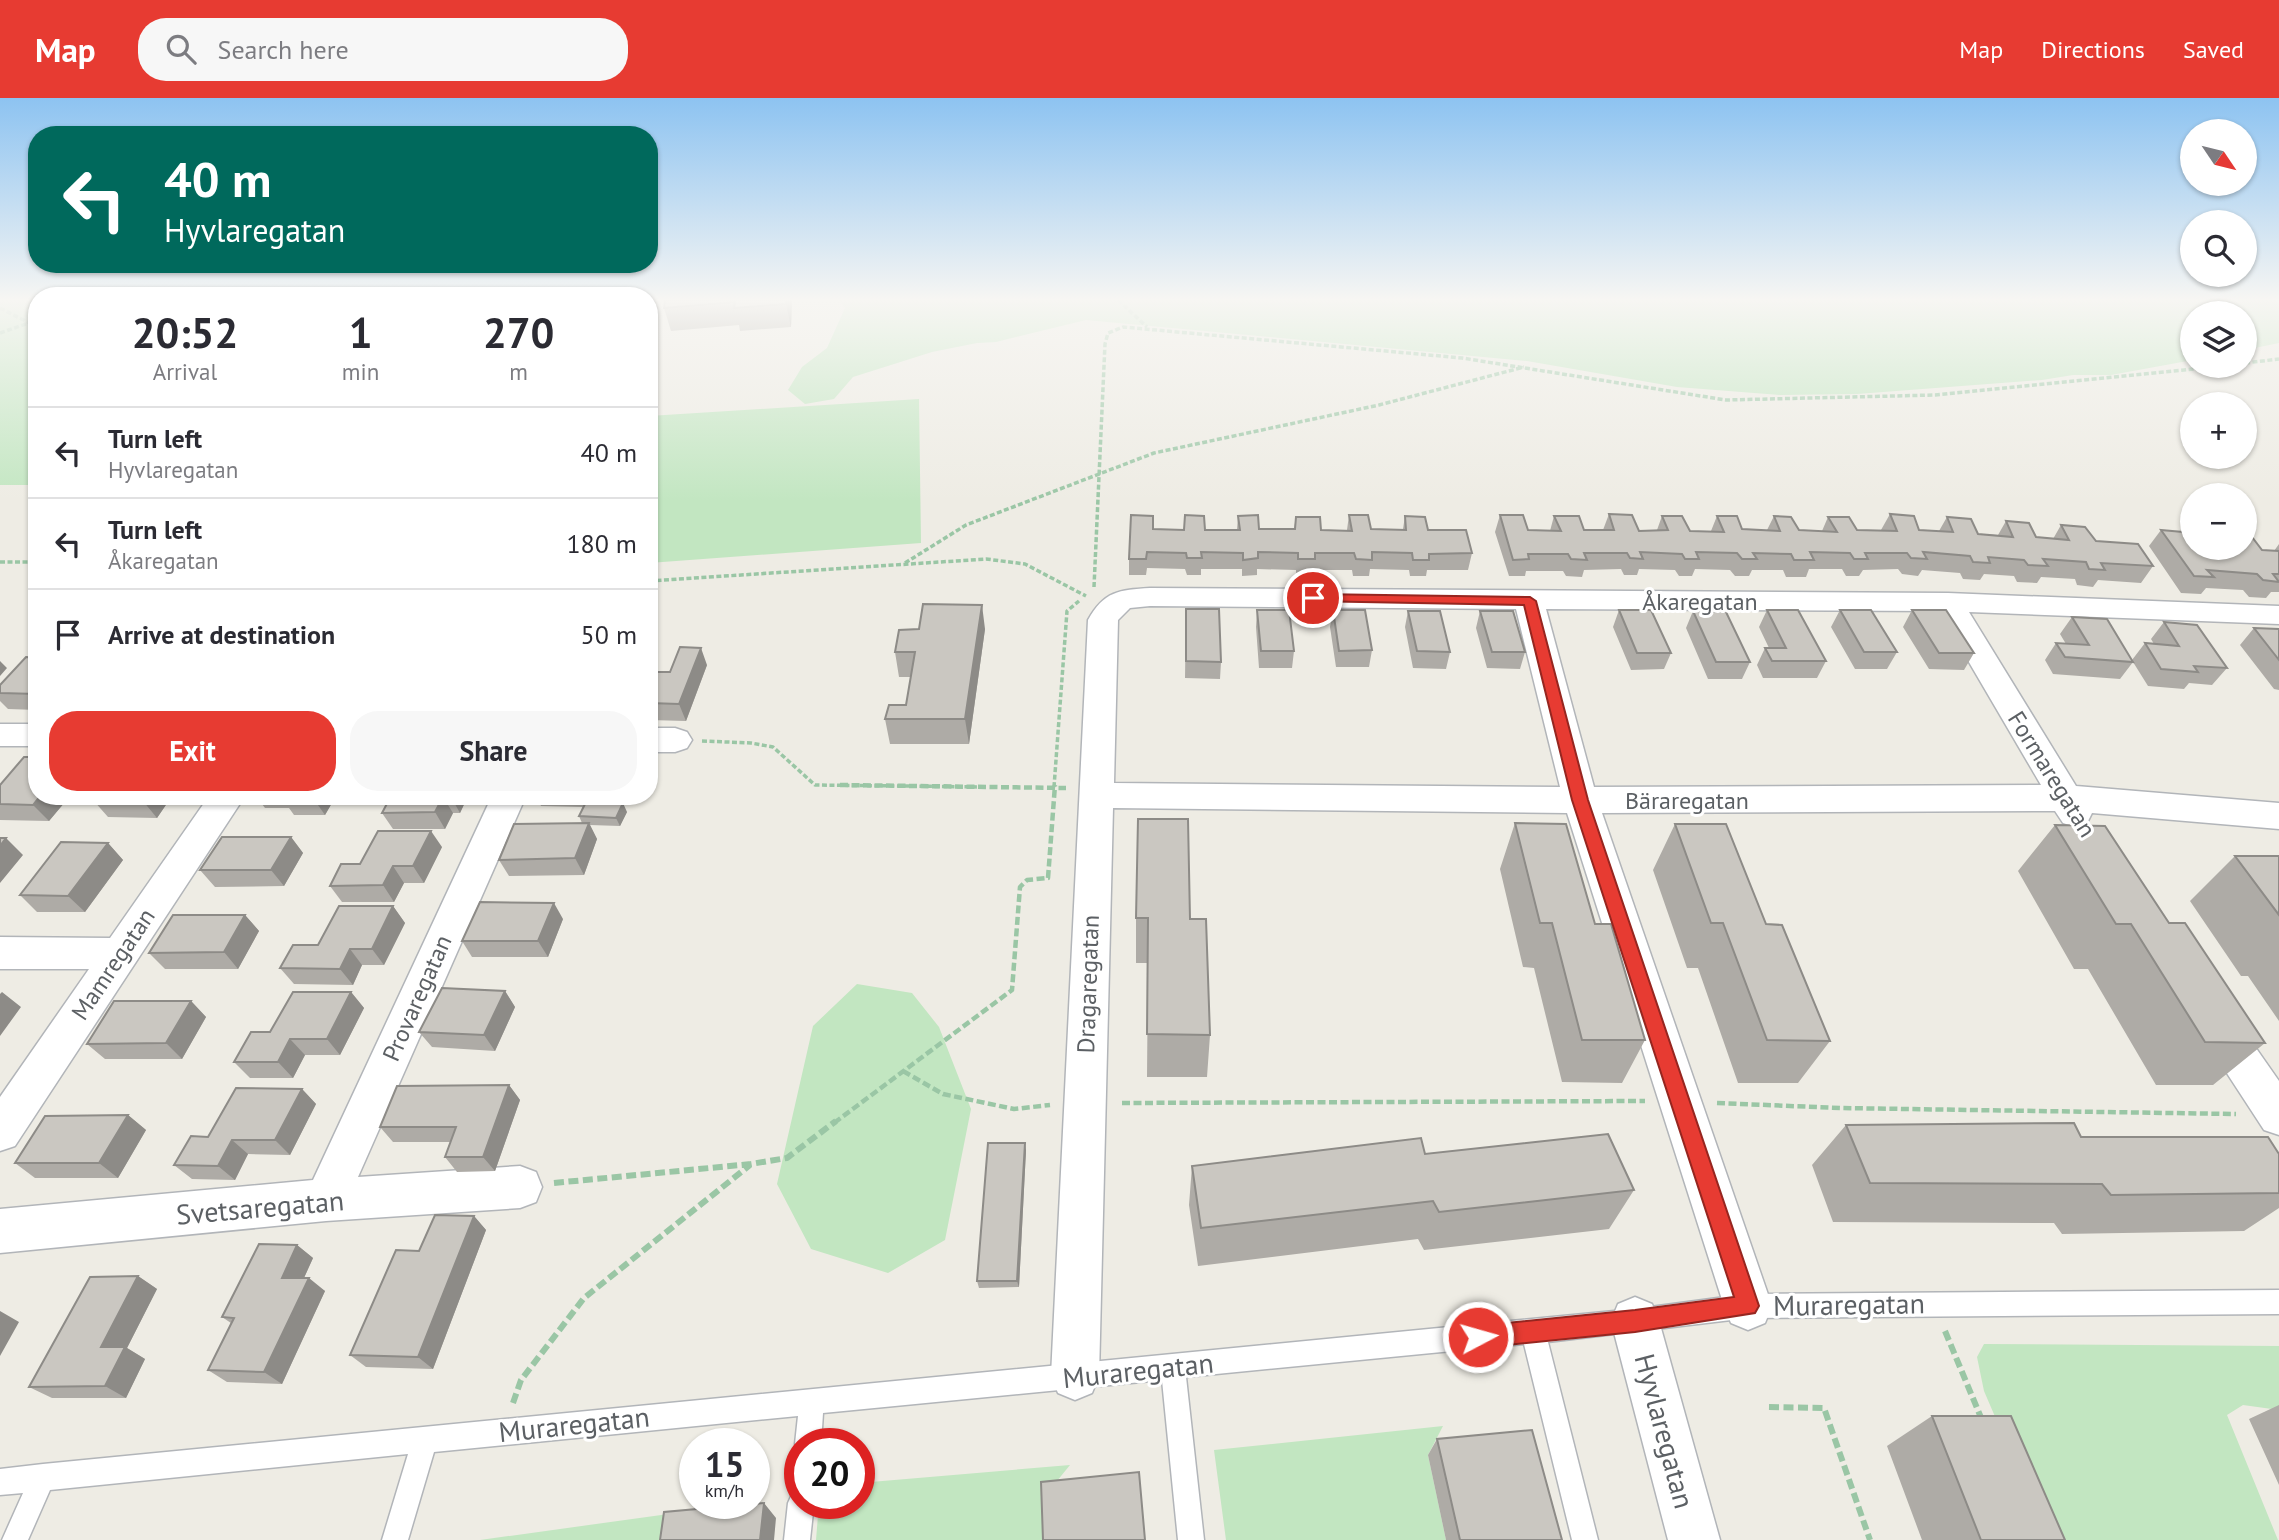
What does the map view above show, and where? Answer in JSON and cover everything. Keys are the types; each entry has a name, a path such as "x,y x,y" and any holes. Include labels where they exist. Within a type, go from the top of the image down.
{"street":[{"name":"Åkaregatan","path":"1102,601 1150,597 1948,602 2279,615"},
{"name":"Dragaregatan","path":"1075,1376 1102,601"},
{"path":"1530,601 1580,800 1748,1306"},
{"name":"Formaregatan","path":"1948,602 2064,798 2095,843"},
{"path":"0,735 28,735"},
{"name":"Bäraregatan","path":"1095,791 1580,800 2064,798 2279,816"},
{"name":"Mamregatan","path":"0,1132 222,805"},
{"name":"Provaregatan","path":"326,1200 505,805"},
{"path":"0,953 119,954"},
{"path":"2202,1001 2278,1115"},
{"name":"Svetsaregatan","path":"0,1231 326,1200 520,1187"},
{"name":"Hyvlaregatan","path":"1635,1321 1694,1540"}],"lane":[{"name":"Muraregatan","path":"0,1482 1635,1321 1748,1306 2279,1302"},
{"path":"1533,1331 1585,1540"},
{"path":"1173,1367 1191,1540"},
{"path":"809,1428 812,1401"},
{"path":"395,1540 425,1439"},
{"path":"15,1540 43,1477"},
{"path":"797,1540 799,1519"}],"path":[{"path":"1102,601 1100,474 1105,367"},
{"path":"905,563 966,526 1125,462 1175,448 1379,405 1526,367"},
{"path":"1529,367 1692,396 1766,401 1935,395 2180,370"},
{"path":"658,580 986,559 1025,564 1102,601"},
{"path":"0,562 28,562"},
{"path":"520,1187 787,1158 1012,990 1020,887 1027,880 1048,878 1067,611 1102,601"},
{"path":"662,740 751,743 772,747 815,785 1056,788 1095,791"},
{"path":"903,1071 943,1094 1014,1109 1084,1102 1190,1104 1548,1100 1678,1101 1854,1109 2278,1115"},
{"path":"504,1431 521,1380 584,1298 751,1164"},
{"path":"1934,1303 1987,1431"},
{"path":"1769,1407 1824,1408 1870,1540"}],"green space":[{"path":"0,367 28,367 28,485 0,485"},
{"path":"802,367 884,367 853,377 834,399 805,404 788,390"},
{"path":"1563,367 2153,367 2111,375 2073,375 2042,380 1857,394 1780,395 1677,387"},
{"path":"919,399 921,543 658,562 658,415"},
{"path":"857,984 912,993 939,1027 971,1109 945,1240 888,1273 811,1249 777,1184 813,1026"},
{"path":"1984,1344 2279,1346 2279,1410 2243,1405 2227,1415 2278,1540 2048,1540 1984,1391 1977,1357"},
{"path":"1443,1426 1428,1455 1446,1540 1226,1540 1214,1450"},
{"path":"1070,1465 1044,1497 1046,1540 816,1540 818,1519 875,1519 875,1482"},
{"path":"679,1513 679,1519 682,1519 677,1540 480,1540"}],"building":[{"path":"1609,514 1632,515 1639,531 1668,530 1662,516 1682,516 1690,531 1724,532 1717,516 1737,516 1742,529 1780,531 1774,516 1791,517 1799,530 1837,532 1828,517 1849,517 1857,530 1897,531 1890,514 1914,516 1919,530 1953,532 1947,517 1971,519 1978,534 2013,537 2006,521 2029,523 2036,537 2069,540 2061,525 2085,527 2096,541 2138,544 2153,566 2101,563 2105,570 2089,569 2086,562 2043,559 2048,566 2028,565 2024,560 1988,557 1990,563 1973,562 1970,556 1923,552 1927,559 1911,558 1907,553 1865,553 1868,559 1854,559 1850,553 1810,552 1814,560 1794,560 1791,554 1753,553 1757,559 1742,559 1737,553 1696,552 1699,559 1685,559 1682,554 1640,552 1643,559 1630,558 1627,553 1584,553 1587,560 1571,559 1568,554 1528,554 1529,559 1513,560 1500,515 1523,515 1528,530 1561,531 1554,516 1579,516 1584,530 1614,530"},
{"path":"1131,515 1153,516 1153,529 1184,530 1185,515 1204,516 1205,530 1240,530 1238,516 1258,515 1259,529 1295,529 1296,517 1320,517 1321,530 1352,531 1349,515 1368,515 1371,529 1406,530 1405,516 1425,517 1428,530 1466,530 1472,553 1429,554 1429,560 1413,560 1412,553 1372,552 1372,560 1356,559 1354,553 1315,553 1315,559 1298,559 1298,553 1258,552 1258,558 1243,560 1243,553 1201,552 1202,558 1187,558 1186,553 1147,552 1146,559 1129,559"},
{"path":"2161,530 2180,532 2180,556"},
{"path":"2257,544 2262,550 2279,551 2279,574 2273,574 2279,582 2263,580 2257,574 2207,570 2214,577 2194,576 2183,560 2257,560"},
{"path":"923,604 982,605 965,719 885,719 889,705 906,705 915,652 895,652 899,630 919,629"},
{"path":"1186,609 1219,609 1221,662 1186,661"},
{"path":"1257,610 1289,610 1294,651 1261,651"},
{"path":"1333,610 1365,610 1372,650 1339,651"},
{"path":"1619,610 1651,610 1671,653 1637,653"},
{"path":"1767,610 1798,610 1826,661 1772,661 1765,648 1786,648"},
{"path":"1840,610 1871,610 1897,652 1864,652"},
{"path":"1912,610 1946,610 1974,653 1939,653"},
{"path":"1408,611 1440,611 1450,652 1417,651"},
{"path":"1480,611 1513,611 1525,652 1492,652"},
{"path":"1693,611 1726,612 1750,662 1716,662"},
{"path":"2072,617 2107,619 2133,662 2065,657 2056,643 2089,645"},
{"path":"2164,622 2197,625 2227,668 2194,666 2198,672 2161,669 2145,643 2179,646"},
{"path":"2254,628 2279,629 2279,660"},
{"path":"680,647 701,648 679,704 658,703 658,672 670,672"},
{"path":"28,657 28,694 0,693 0,685"},
{"path":"24,757 28,757 28,805 0,804 0,785"},
{"path":"386,805 439,805 435,812 382,813"},
{"path":"584,805 622,805 616,818 579,816"},
{"path":"1138,819 1188,819 1190,919 1206,919 1210,1035 1147,1034 1148,918 1136,918"},
{"path":"589,823 575,858 499,860 514,824"},
{"path":"1515,823 1566,824 1595,924 1611,924 1645,1040 1582,1040 1552,923 1540,923"},
{"path":"1675,824 1726,824 1766,924 1782,925 1830,1041 1767,1040 1723,923 1711,923"},
{"path":"2055,825 2105,826 2169,923 2185,923 2265,1043 2205,1042 2131,924 2116,924"},
{"path":"378,831 431,831 413,866 393,866 383,885 330,886 341,864 360,864"},
{"path":"222,837 291,837 271,870 200,870"},
{"path":"61,842 108,843 68,896 20,895"},
{"path":"2235,856 2279,856 2279,915"},
{"path":"480,902 554,903 538,941 462,941"},
{"path":"339,906 393,906 372,949 350,949 340,969 280,968 293,945 318,945"},
{"path":"173,915 245,915 224,952 149,953"},
{"path":"442,988 505,991 484,1035 419,1032"},
{"path":"293,992 351,992 327,1039 290,1039 278,1062 234,1062 251,1032 270,1032"},
{"path":"114,1001 191,1001 166,1043 87,1044"},
{"path":"509,1085 483,1157 445,1157 456,1127 380,1127 397,1086"},
{"path":"236,1088 302,1089 275,1140 232,1140 218,1166 174,1165 191,1136 208,1137"},
{"path":"128,1115 99,1163 15,1163 45,1116"},
{"path":"2074,1123 2081,1137 2268,1137 2279,1154 2279,1193 2111,1195 2102,1184 1870,1183 1846,1125"},
{"path":"1608,1134 1634,1190 1439,1212 1433,1201 1201,1228 1192,1166 1421,1138 1425,1154"},
{"path":"988,1143 1025,1143 1017,1281 977,1281"},
{"path":"435,1215 474,1216 418,1357 350,1355 396,1250 419,1251"},
{"path":"259,1244 297,1245 282,1278 309,1278 264,1372 208,1370 234,1318 222,1317"},
{"path":"138,1276 101,1347 125,1347 105,1386 29,1387 90,1277"},
{"path":"1932,1416 2011,1416 2065,1540 1981,1540"},
{"path":"1532,1430 1562,1540 1460,1540 1437,1439"},
{"path":"1139,1472 1145,1540 1043,1540 1041,1482"},
{"path":"679,1511 679,1519 762,1519 760,1540 660,1540 664,1512"}],"route":[{"path":"1313,598 1530,601 1580,800 1748,1306 1478,1337"}]}
